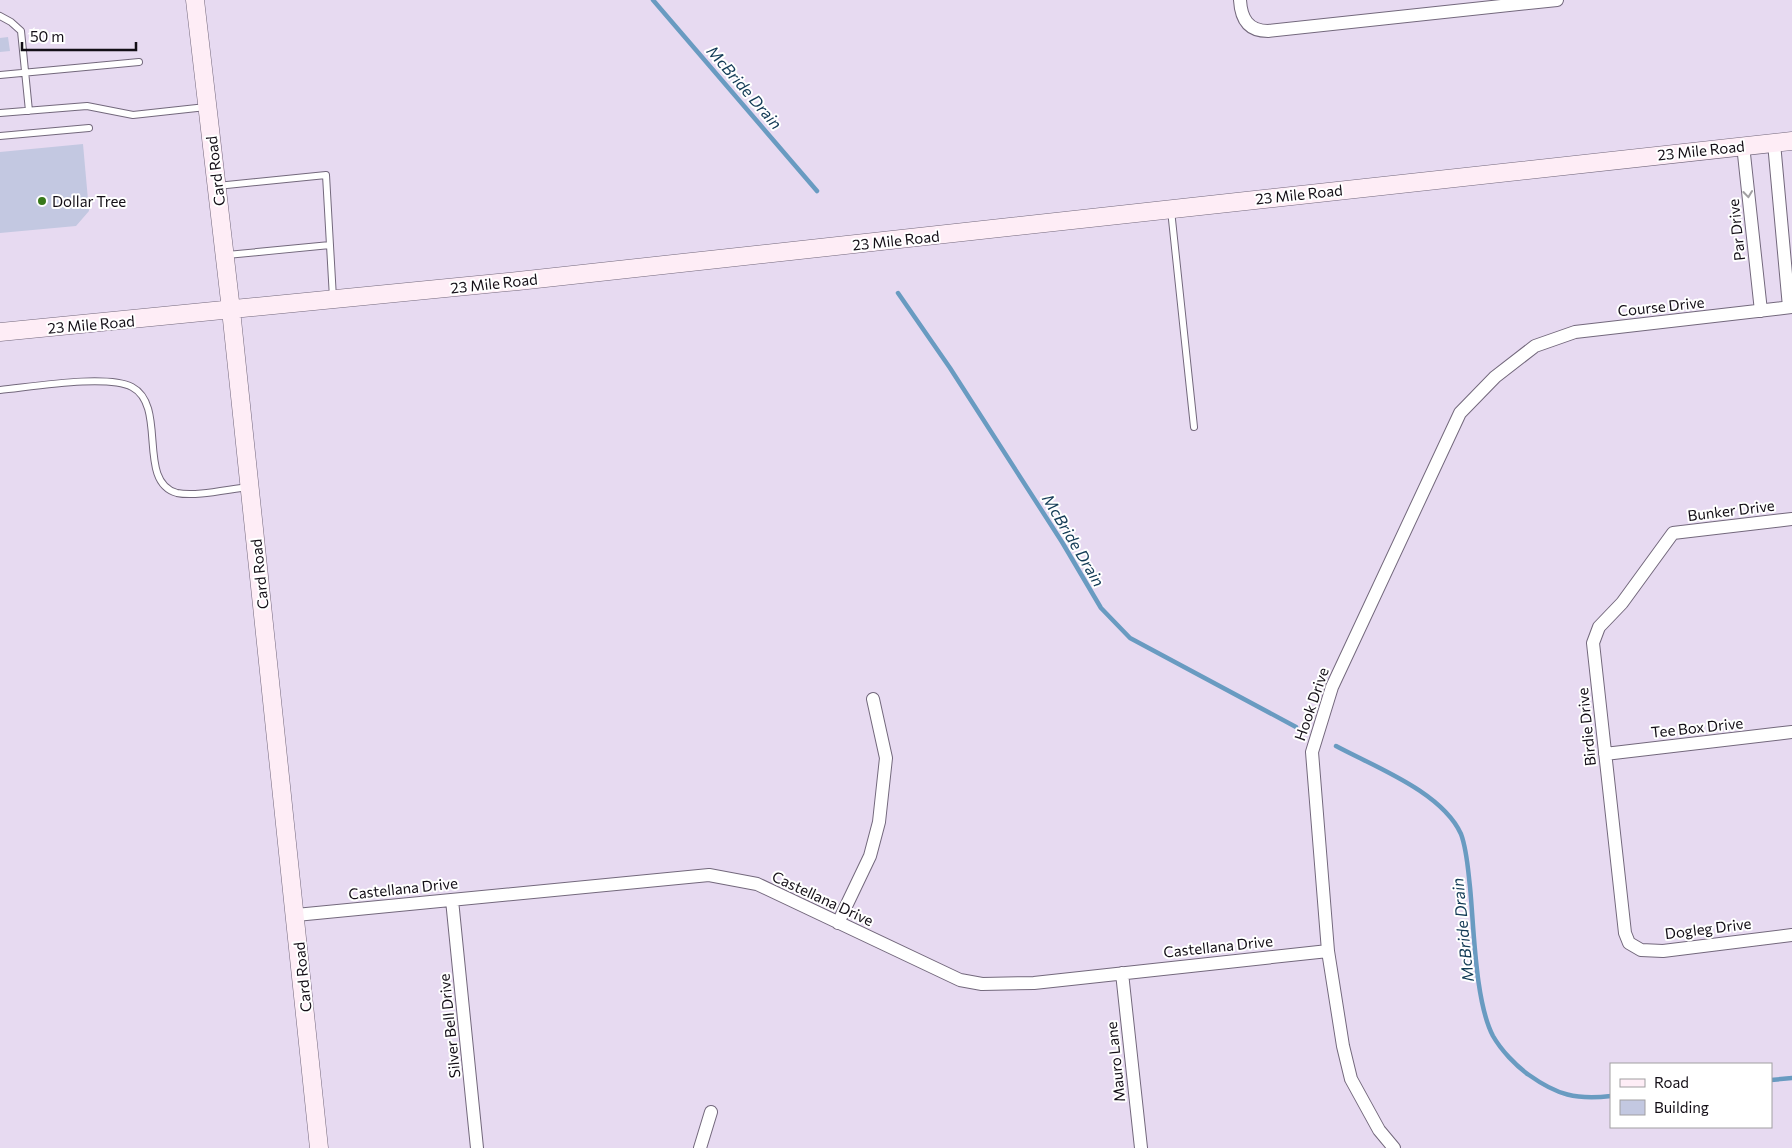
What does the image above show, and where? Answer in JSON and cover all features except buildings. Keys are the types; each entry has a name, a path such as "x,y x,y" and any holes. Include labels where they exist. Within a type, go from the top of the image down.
{"main road":[{"name":"Card Road","path":"195,0 232,310 319,1148"},
{"name":"23 Mile Road","path":"0,332 518,281 1792,141"}],"street":[{"path":"1240,0 1243,16 1247,23 1252,28 1268,31 1557,0"},
{"path":"1774,143 1791,307"},
{"name":"Par Drive","path":"1743,145 1761,311"},
{"name":"Course Drive","path":"1535,346 1576,332 1791,307"},
{"name":"Hook Drive","path":"1394,1148 1380,1130 1351,1079 1342,1046 1328,951 1312,752 1332,687 1460,413 1495,377 1535,346"},
{"name":"Bunker Drive","path":"1673,533 1792,518"},
{"name":"Birdie Drive","path":"1628,943 1625,933 1593,643 1599,627 1622,603 1673,533"},
{"path":"838,923 870,856 879,822 886,758 873,699"},
{"name":"Tee Box Drive","path":"1605,754 1792,732"},
{"name":"Castellana Drive","path":"296,915 709,875 757,884 960,980 982,984 1034,983 1328,951"},
{"name":"Silver Bell Drive","path":"452,900 477,1148"},
{"name":"Dogleg Drive","path":"1628,943 1641,950 1663,951 1792,935"},
{"name":"Mauro Lane","path":"1122,973 1140,1148"},
{"path":"700,1148 711,1112"}],"lane":[{"path":"0,16 11,22 21,31 29,111"},
{"path":"0,75 139,62"},
{"path":"0,113 87,106 133,116 208,106"},
{"path":"0,136 90,128"},
{"path":"217,186 326,175 333,299"},
{"path":"1171,209 1194,427"},
{"path":"225,255 330,245"},
{"path":"0,390 93,382 113,382 132,387 142,396 149,408 158,475 166,486 176,493 250,487"}],"waterway":[{"name":"McBride Drain","path":"653,0 817,191"},
{"name":"McBride Drain","path":"898,293 950,368 1062,542 1101,608 1130,638 1296,727"},
{"name":"McBride Drain","path":"1336,746 1388,772 1423,793 1439,805 1452,819 1461,834 1467,860 1476,964 1482,1004 1493,1036 1500,1047 1524,1071 1549,1087 1577,1096 1610,1096"},
{"name":"McBride Drain","path":"1772,1080 1792,1078"}],"place":[{"name":"Dollar Tree","path":"42,201"}]}
